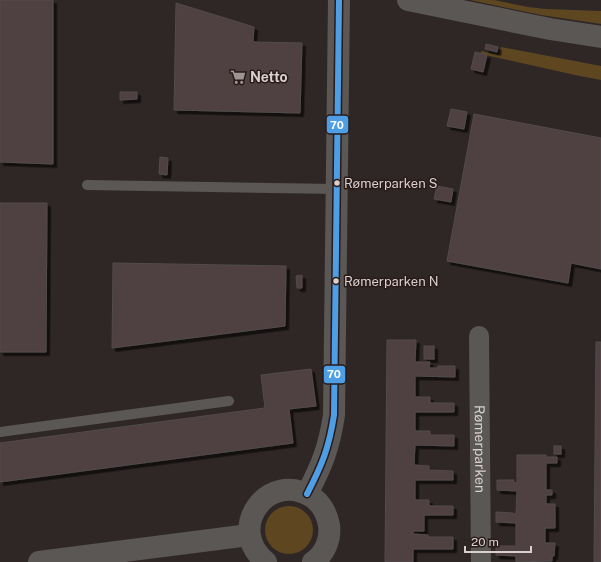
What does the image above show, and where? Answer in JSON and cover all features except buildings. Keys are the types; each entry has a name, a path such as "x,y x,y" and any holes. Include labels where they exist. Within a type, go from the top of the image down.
{"street":[{"path":"307,494 324,459 334,416 339,0"},
{"path":"408,0 550,29 601,37"},
{"name":"Rømerparken","path":"479,336 481,562"},
{"path":"266,562 260,557 253,547 249,535 250,522 254,511 261,501 271,494 282,490 295,490 307,494 316,500 328,519 330,531 328,542 323,552 313,562"},
{"path":"39,562 249,535"}],"lane":[{"path":"87,185 337,189"},
{"path":"0,432 229,401"}],"shaded area":[{"path":"470,0 494,0 546,9 601,11 601,24 541,15"},
{"path":"501,47 601,66 601,80 481,54 481,51 499,55"},
{"path":"289,506 298,508 306,513 311,521 313,530 311,539 306,547 298,552 289,554 280,552 272,547 267,539 265,530 267,521 272,513 280,508"}],"transit line":[{"name":"70","path":"307,494 324,456 330,437 334,415 339,0"}],"place":[{"name":"Netto","path":"238,77"},
{"name":"Rømerparken S","path":"337,183"},
{"name":"Rømerparken N","path":"336,281"}]}
